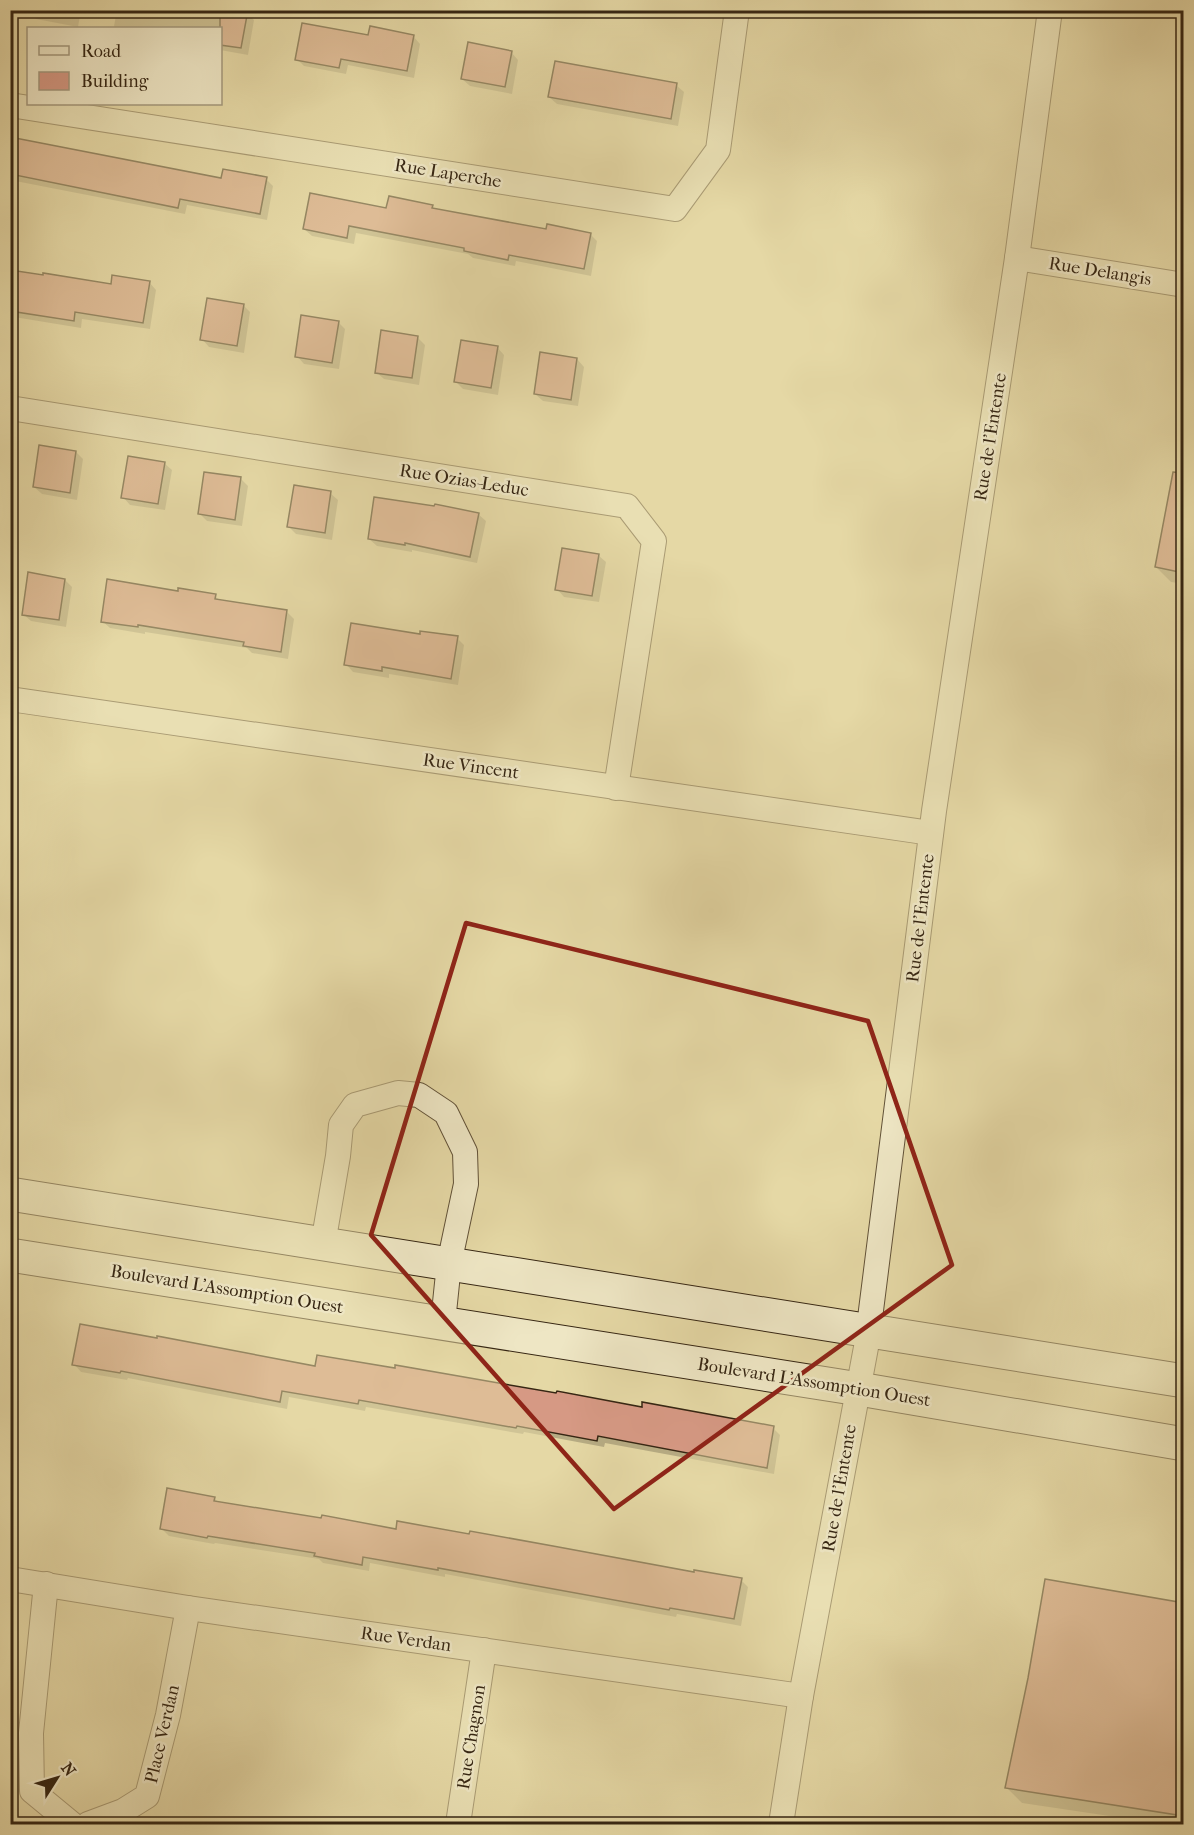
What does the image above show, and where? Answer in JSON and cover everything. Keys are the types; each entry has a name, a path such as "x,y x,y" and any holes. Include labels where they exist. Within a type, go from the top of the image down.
{"street":[{"name":"Rue Laperche","path":"10,105 675,209 718,150 738,10"},
{"name":"Rue de l'Entente","path":"781,1824 801,1695 869,1331 931,833 1017,258 1050,10"},
{"name":"Rue Delangis","path":"1017,258 1184,285"},
{"name":"Rue Ozias-Leduc","path":"10,408 627,506 654,541 616,788"},
{"name":"Rue Vincent","path":"10,699 931,833"},
{"path":"323,1244 341,1125 355,1105 398,1093 419,1095 446,1113 465,1152 466,1184 449,1264 443,1322"},
{"path":"10,1194 1184,1381"},
{"name":"Boulevard L'Assomption Ouest","path":"10,1255 443,1322 1184,1444"},
{"name":"Rue Verdan","path":"10,1579 188,1608 801,1695"},
{"path":"46,1584 31,1733 32,1791 72,1824"},
{"name":"Place Verdan","path":"88,1824 123,1811 147,1796 168,1715 188,1608"},
{"name":"Rue Chagnon","path":"458,1824 484,1650"}],"highlighted area":[{"path":"466,923 868,1021 952,1265 614,1509 371,1235"}],"building":[{"path":"220,10 248,10 241,48 222,45 222,27 220,27"},
{"path":"302,23 368,35 370,26 414,35 407,71 341,59 339,68 295,60"},
{"path":"468,42 512,51 505,87 461,79"},
{"path":"555,61 677,83 671,119 548,97"},
{"path":"10,137 221,178 223,169 267,177 260,214 180,199 178,208 10,174"},
{"path":"310,193 386,208 389,196 433,205 432,208 546,229 547,224 591,233 584,269 509,255 508,260 464,251 464,248 349,226 347,238 303,229"},
{"path":"10,270 111,284 112,275 150,281 143,323 75,312 74,321 10,311"},
{"path":"207,298 244,304 237,346 200,340"},
{"path":"301,315 339,321 332,363 295,357"},
{"path":"381,330 418,336 412,378 375,373"},
{"path":"461,340 498,346 491,388 454,382"},
{"path":"540,352 577,358 571,400 534,394"},
{"path":"39,445 76,451 70,493 33,487"},
{"path":"128,456 165,462 158,504 121,498"},
{"path":"204,472 241,477 235,520 198,514"},
{"path":"1173,472 1184,473 1184,573 1155,567"},
{"path":"294,485 331,491 325,533 287,527"},
{"path":"374,497 434,506 435,504 479,513 470,557 405,543 405,545 368,539"},
{"path":"562,548 599,554 592,596 555,590"},
{"path":"28,572 65,579 59,620 22,615"},
{"path":"107,579 178,591 178,588 216,594 215,599 287,610 281,652 243,646 244,642 138,625 138,627 101,622"},
{"path":"351,623 420,634 420,631 458,636 451,679 382,667 382,671 344,665"},
{"path":"80,1324 315,1366 317,1355 395,1368 395,1365 642,1407 642,1402 774,1426 767,1468 598,1436 597,1441 359,1400 358,1404 282,1391 280,1402 121,1371 120,1373 72,1365"},
{"path":"167,1488 215,1497 214,1501 321,1518 322,1515 396,1529 397,1521 469,1534 470,1531 694,1572 694,1570 742,1578 734,1619 670,1608 669,1610 438,1568 438,1570 363,1557 362,1565 314,1556 315,1553 160,1529"},
{"path":"1045,1579 1184,1603 1184,1816 1005,1788 1028,1678"}]}
